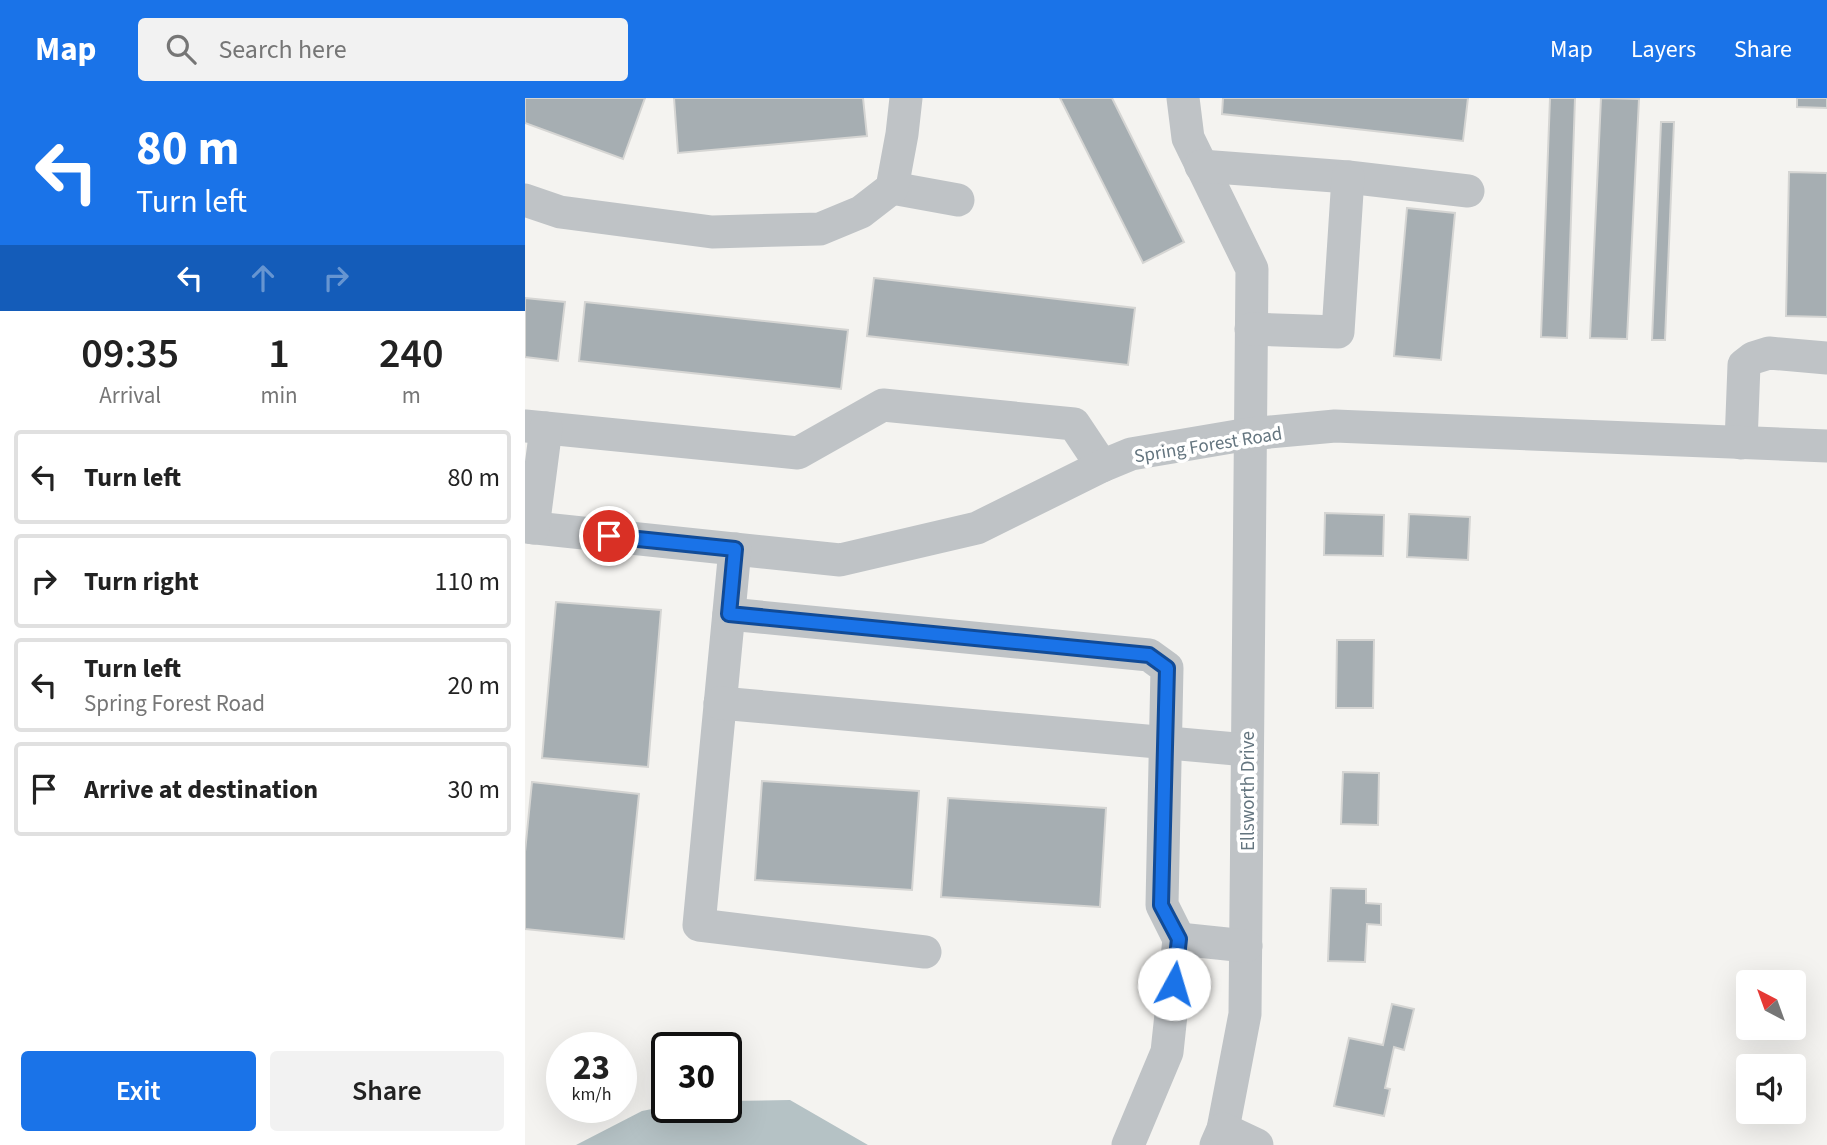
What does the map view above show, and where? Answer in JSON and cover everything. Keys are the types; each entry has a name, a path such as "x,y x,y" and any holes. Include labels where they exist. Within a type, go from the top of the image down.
{"street":[{"path":"525,200 560,212 712,232 820,229 861,212 892,188 906,98"},
{"name":"Ellsworth Drive","path":"1182,98 1188,138 1252,269 1245,1014 1220,1137"},
{"path":"1201,166 1348,177 1468,191"},
{"path":"1251,330 1338,332 1348,177"},
{"path":"892,188 958,200"},
{"path":"1741,443 1744,365 1753,358 1769,353 1827,358"},
{"path":"529,527 535,427 798,453 883,405 1074,424 1102,466"},
{"name":"Spring Forest Road","path":"529,527 839,560 977,528 1131,454 1249,434 1335,426 1827,446"},
{"path":"735,549 699,925 925,952"},
{"path":"729,614 1149,655 1167,668 1161,905 1179,939 1167,1052 1128,1145"},
{"path":"720,703 1247,750"},
{"path":"1179,939 1245,946"},
{"path":"1220,1137 1257,1145"}],"shaded area":[{"path":"790,1100 868,1145 576,1145 619,1123 637,1123 637,1114 651,1109 651,1123 742,1123 742,1101"}],"building":[{"path":"525,98 645,98 623,159 525,123"},
{"path":"674,98 863,98 867,136 678,153"},
{"path":"1060,98 1112,98 1184,242 1143,263"},
{"path":"1223,98 1468,98 1463,141 1222,114"},
{"path":"1550,98 1575,98 1567,338 1541,337"},
{"path":"1601,98 1639,99 1627,339 1590,338"},
{"path":"1797,98 1827,98 1827,108 1797,107"},
{"path":"1661,122 1674,122 1665,340 1652,340"},
{"path":"1789,172 1827,173 1827,317 1786,316"},
{"path":"1407,208 1455,213 1441,360 1394,356"},
{"path":"874,278 1135,308 1128,365 867,336"},
{"path":"525,298 565,302 558,361 525,357"},
{"path":"585,302 848,330 841,389 579,361"},
{"path":"1325,513 1384,515 1383,556 1324,555"},
{"path":"1409,514 1470,517 1468,560 1407,557"},
{"path":"556,602 661,610 648,767 542,758"},
{"path":"1337,640 1374,640 1373,708 1336,708"},
{"path":"1343,772 1379,773 1378,825 1341,824"},
{"path":"762,781 919,791 912,890 755,880"},
{"path":"532,782 639,794 624,939 525,929 525,852"},
{"path":"948,798 1106,808 1100,907 941,897"},
{"path":"1331,888 1366,889 1366,903 1381,904 1381,925 1367,924 1365,962 1328,961"},
{"path":"1392,1004 1414,1009 1404,1050 1394,1047 1385,1088 1390,1089 1384,1116 1334,1106 1349,1038 1383,1045"}],"route":[{"path":"609,536 735,549 729,614 1149,655 1167,668 1161,905 1179,939 1174,984"}]}
